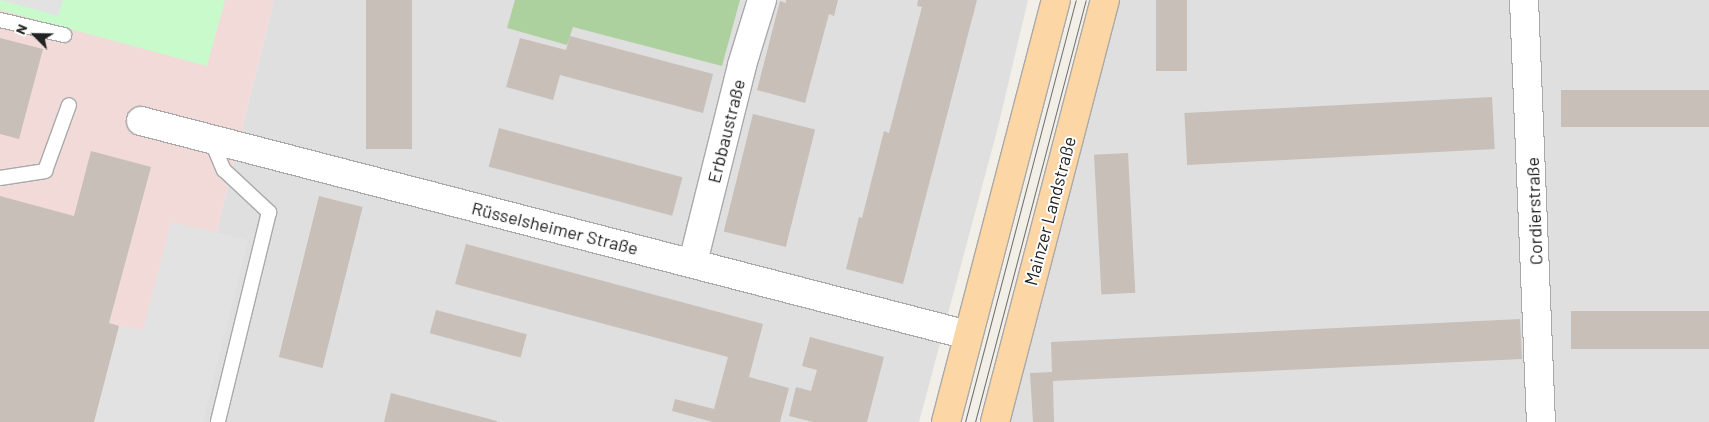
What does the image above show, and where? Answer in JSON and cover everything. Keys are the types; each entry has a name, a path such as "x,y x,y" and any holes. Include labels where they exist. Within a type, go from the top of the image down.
{"main road":[{"path":"946,422 1056,0"},
{"name":"Mainzer Landstraße","path":"994,422 1105,0"}],"street":[{"name":"Erbbaustraße","path":"693,262 742,65 762,0"},
{"name":"Cordierstraße","path":"1524,0 1542,422"},
{"name":"Rüsselsheimer Straße","path":"141,121 693,262 968,335"}],"lane":[{"path":"0,20 64,35"},
{"path":"0,178 45,171 69,105"},
{"path":"211,140 224,170 269,212 218,422"}],"shaded area":[{"path":"0,0 274,0 169,422 0,422"},
{"path":"0,0 63,0 58,16"},
{"path":"274,0 1028,0 998,127 919,422 169,422"},
{"path":"1119,0 1709,0 1709,422 1010,422"},
{"path":"171,222 248,240 203,422 94,422 119,326 143,330"}],"green space":[{"path":"0,0 225,0 207,66 0,10"},
{"path":"515,0 740,0 722,66 573,27 567,45 507,28"}],"building":[{"path":"366,0 412,0 412,149 366,149"},
{"path":"786,0 838,0 834,16 829,14 805,103 757,90 780,1 786,3"},
{"path":"918,0 977,0 903,284 846,269 859,217 862,218 884,131 889,133 922,7 917,6"},
{"path":"1156,0 1187,0 1187,71 1156,71"},
{"path":"570,36 713,74 703,113 560,75 553,100 506,87 520,38 566,50"},
{"path":"0,38 43,49 19,139 0,134"},
{"path":"1561,90 1709,90 1709,127 1561,127"},
{"path":"1492,97 1495,149 1187,165 1184,113"},
{"path":"753,114 815,129 786,247 724,231"},
{"path":"499,128 683,177 672,216 489,167"},
{"path":"91,151 151,167 109,323 119,326 94,422 0,422 0,196 74,216"},
{"path":"1128,153 1135,293 1101,295 1094,155"},
{"path":"319,196 363,207 323,368 279,357"},
{"path":"466,244 763,324 749,377 789,388 780,422 713,422 672,411 675,399 714,409 728,357 455,284"},
{"path":"436,310 527,334 521,358 430,333"},
{"path":"1571,311 1709,311 1709,349 1571,349"},
{"path":"1520,319 1522,359 1053,381 1054,422 1033,422 1030,373 1052,372 1051,342"},
{"path":"810,337 884,357 867,422 813,422 789,416 796,387 811,391 817,370 802,366"},
{"path":"391,393 497,421 497,422 384,422"}],"tram line":[{"path":"965,422 1076,0"},
{"path":"975,422 1086,0"}]}
